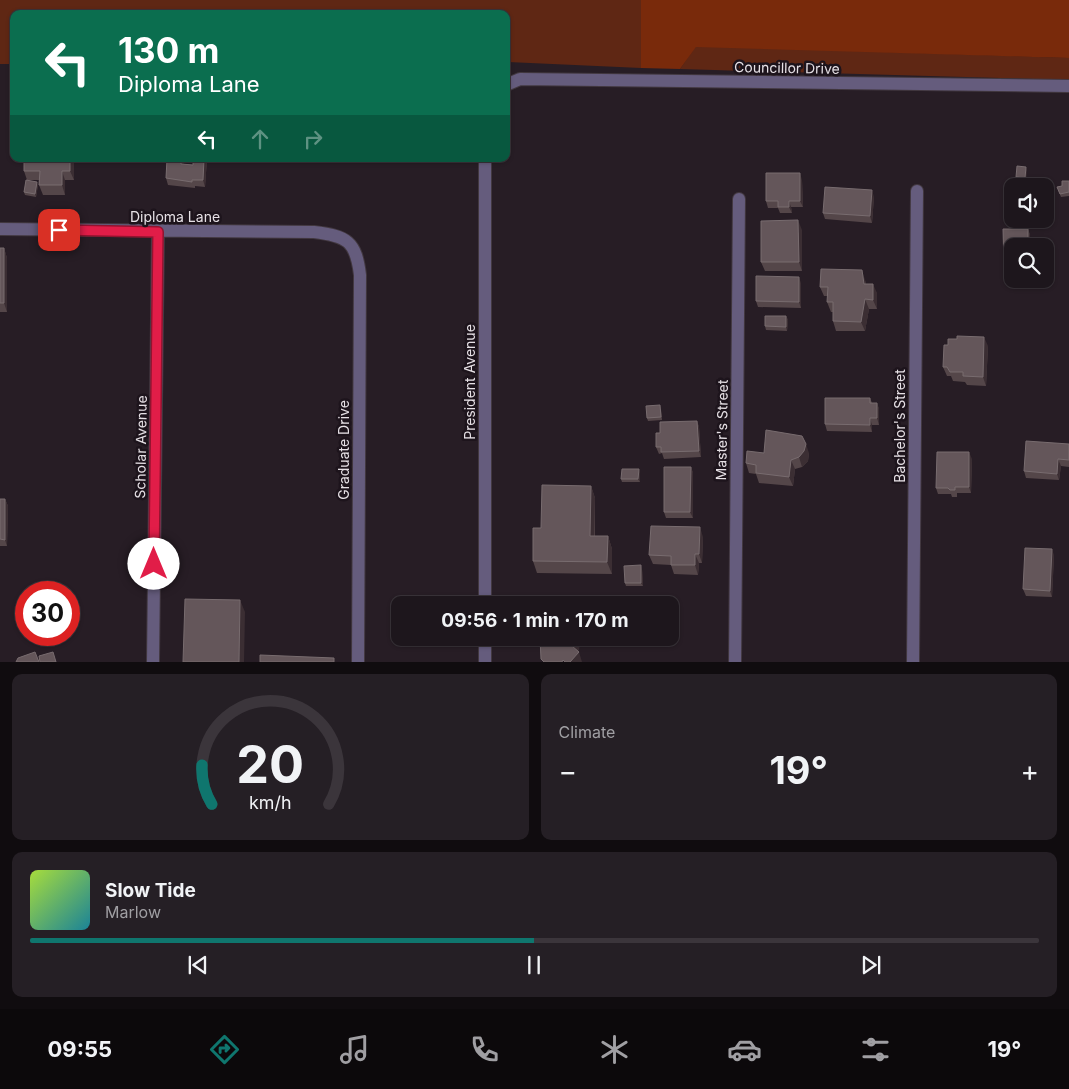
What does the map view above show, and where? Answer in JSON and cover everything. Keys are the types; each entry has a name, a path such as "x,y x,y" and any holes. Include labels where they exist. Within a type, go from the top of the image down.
{"street":[{"name":"Councillor Drive","path":"510,83 520,79 1069,86"},
{"name":"President Avenue","path":"485,162 485,596"},
{"name":"Bachelor's Street","path":"913,662 917,191"},
{"name":"Master's Street","path":"735,662 739,198"},
{"name":"Diploma Lane","path":"0,229 314,232 334,234 349,241"},
{"name":"Scholar Avenue","path":"154,662 158,232"},
{"name":"Graduate Drive","path":"349,241 358,255 360,274 358,662"},
{"path":"485,646 485,662"}],"shaded area":[{"path":"0,0 641,0 641,68 510,62 510,10 10,10 10,64 0,64"},
{"path":"641,0 1069,0 1069,58 696,47 680,69 641,68"},
{"path":"696,46 1069,58 1069,80 680,69"}],"building":[{"path":"24,162 70,162 70,171 62,171 62,185 39,185 40,171 24,171"},
{"path":"167,162 181,162 181,164 193,165 193,162 204,162 203,180 192,180 192,182 166,178"},
{"path":"1017,166 1026,167 1025,178 1016,177"},
{"path":"766,173 800,173 800,201 789,201 789,207 778,207 778,201 766,201"},
{"path":"26,180 37,182 35,194 24,192"},
{"path":"1062,181 1069,181 1069,192 1060,194 1057,187 1062,186"},
{"path":"825,187 872,190 870,216 823,213"},
{"path":"798,220 799,262 761,262 761,221"},
{"path":"1003,229 1028,229 1028,238 1004,238 1004,265"},
{"path":"0,248 4,248 4,303 0,303"},
{"path":"821,269 862,270 864,284 873,284 873,300 865,299 861,322 833,321 833,302 827,302 828,287 820,287"},
{"path":"756,276 799,277 799,302 756,301"},
{"path":"765,316 786,316 786,327 765,326"},
{"path":"957,336 984,337 983,377 963,376 963,372 950,372 947,367 943,367 944,345 948,345 948,339 957,339"},
{"path":"825,398 870,398 870,403 877,403 877,418 870,418 870,425 825,424"},
{"path":"660,405 661,417 647,418 646,406"},
{"path":"697,421 699,451 661,452 661,447 656,447 656,433 660,433 660,422"},
{"path":"766,430 802,436 806,444 804,451 799,457 791,460 789,477 756,473 756,465 746,463 747,451 764,453"},
{"path":"1026,441 1069,444 1069,460 1058,459 1057,474 1024,471"},
{"path":"937,452 969,452 969,487 955,487 955,490 936,488"},
{"path":"664,467 691,467 690,512 664,512"},
{"path":"622,469 639,469 638,479 621,479"},
{"path":"542,485 591,486 590,536 608,536 607,562 533,561 533,528 541,528"},
{"path":"0,499 5,499 5,540 0,539"},
{"path":"651,526 700,527 699,554 695,554 695,565 671,565 671,556 649,555"},
{"path":"1025,548 1052,549 1050,591 1023,589"},
{"path":"641,565 641,583 625,583 624,566"},
{"path":"185,599 240,600 239,662 183,662"},
{"path":"540,646 572,646 579,652 570,662 563,660 562,662 544,662 541,659"},
{"path":"35,652 39,662 16,662 18,658"},
{"path":"53,652 56,662 40,662 39,656"},
{"path":"260,655 334,658 334,662 260,662"}],"route":[{"path":"59,230 158,232 154,564"}]}
